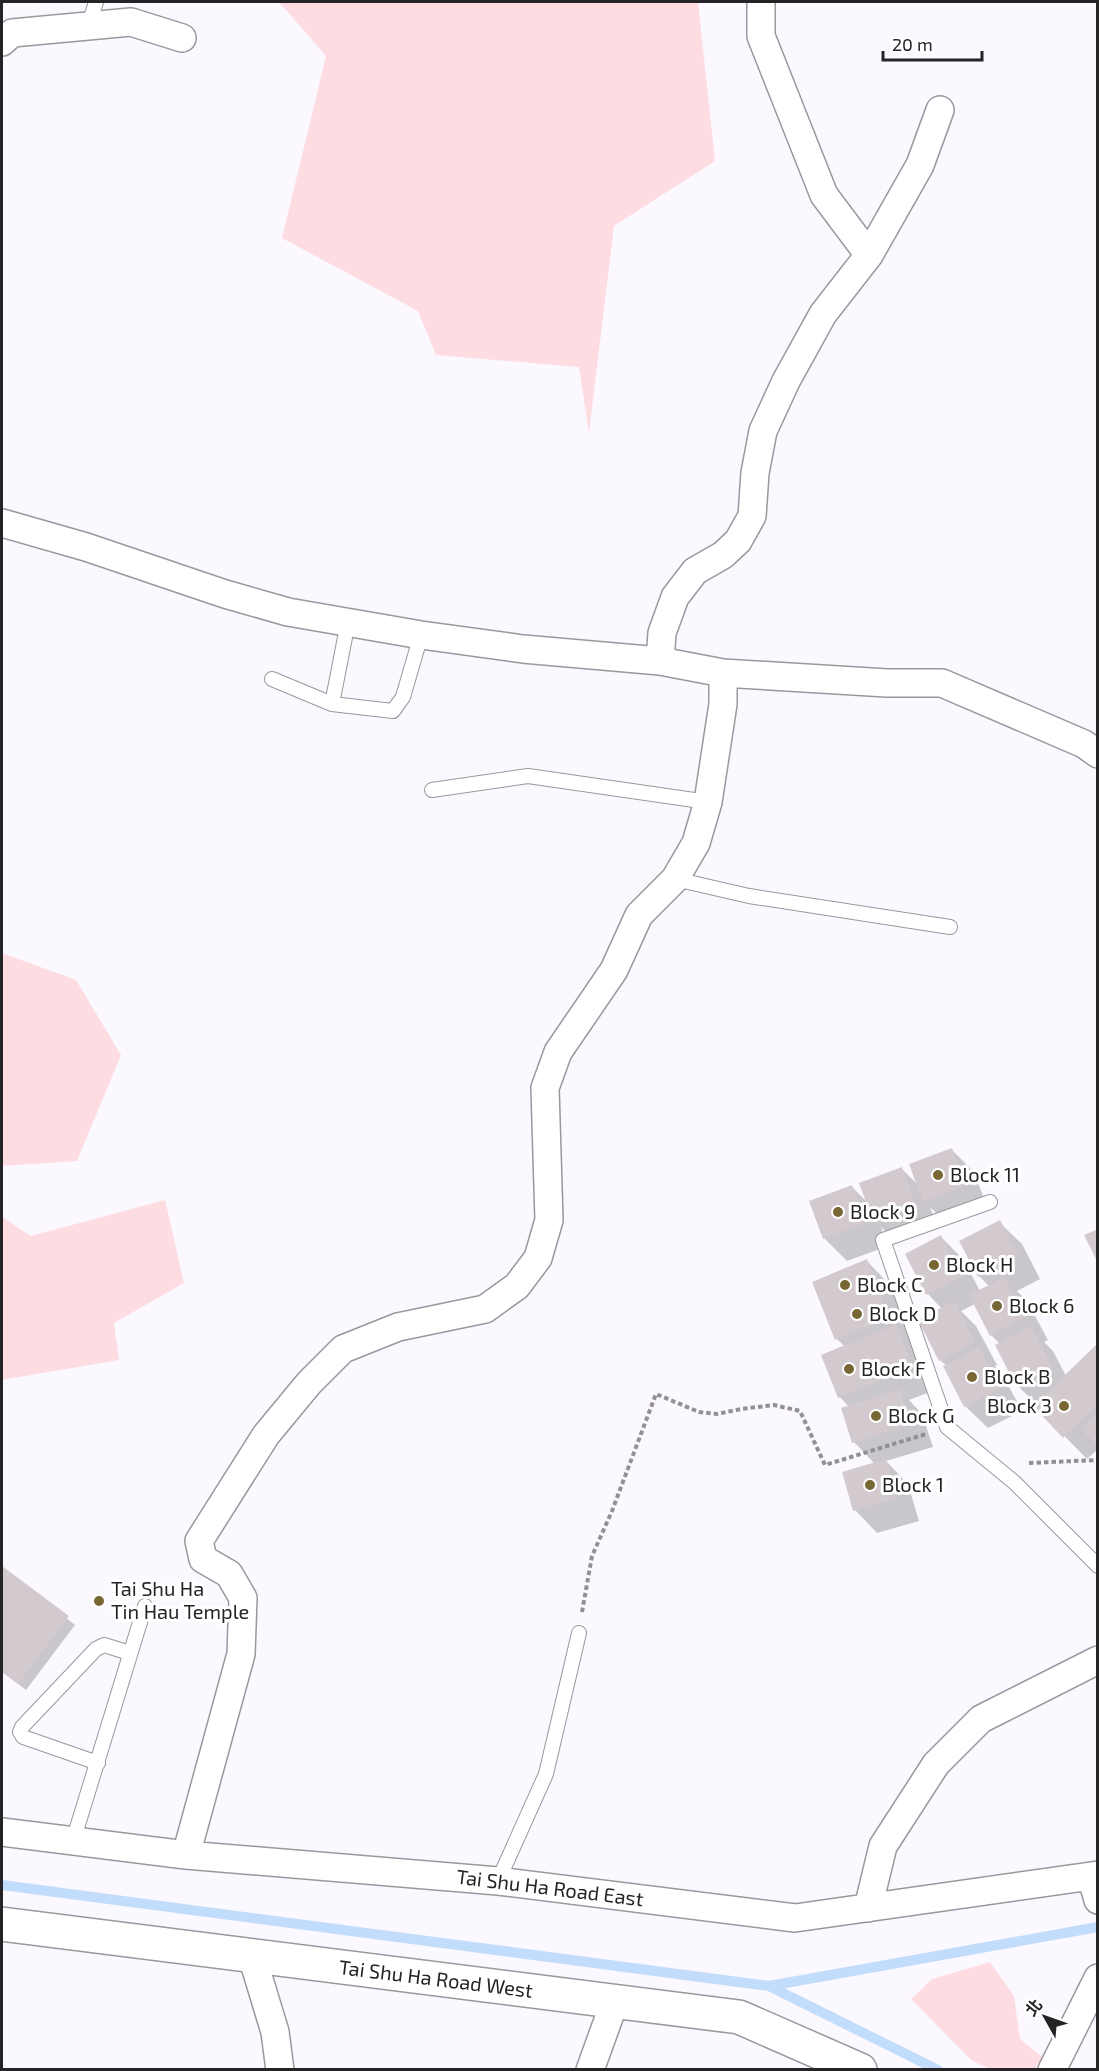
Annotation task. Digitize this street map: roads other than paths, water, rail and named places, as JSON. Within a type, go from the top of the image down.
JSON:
[{"type":"street","points":[[761,2],[761,36],[824,195],[869,255]]},
{"type":"street","points":[[2,42],[12,33],[92,14],[131,22],[182,38]]},
{"type":"street","points":[[660,661],[662,633],[675,597],[695,571],[723,555],[738,541],[752,516],[755,473],[763,431],[786,381],[823,314],[869,255],[920,165],[940,110]]},
{"type":"street","points":[[2,523],[86,547],[225,594],[288,612],[421,635],[523,649],[660,661],[723,673],[887,683],[942,683],[1036,722],[1084,744],[1098,754]]},
{"type":"street","points":[[186,1855],[241,1654],[243,1598],[229,1574],[203,1559],[199,1541],[266,1435],[309,1383],[343,1349],[398,1327],[485,1309],[517,1286],[538,1258],[549,1220],[545,1088],[558,1052],[614,970],[639,915],[675,879],[696,843],[708,802],[723,704],[723,673]]},
{"type":"street","points":[[868,1908],[883,1846],[936,1764],[981,1719],[1098,1660]]},
{"type":"street","name":"Tai Shu Ha Road East","points":[[2,1832],[186,1855],[498,1881],[795,1918],[868,1908],[1095,1885]]},
{"type":"street","name":"Tai Shu Ha Road West","points":[[2,1924],[739,2017],[860,2070]]},
{"type":"street","points":[[252,1956],[275,2032],[280,2070]]},
{"type":"street","points":[[1054,2069],[1098,1978]]},
{"type":"street","points":[[591,2070],[615,2001]]},
{"type":"lane","points":[[332,704],[348,622]]},
{"type":"lane","points":[[272,679],[332,704],[393,711],[403,697],[421,635]]},
{"type":"lane","points":[[432,789],[528,776],[708,802]]},
{"type":"lane","points":[[675,879],[749,896],[950,927]]},
{"type":"lane","points":[[990,1202],[883,1240],[947,1427],[1014,1482],[1098,1566]]},
{"type":"lane","points":[[73,1841],[145,1606]]},
{"type":"lane","points":[[498,1881],[546,1774],[579,1633]]},
{"type":"lane","points":[[98,1763],[23,1737],[20,1732],[22,1727],[96,1649],[104,1645],[130,1653]]},
{"type":"waterway","points":[[2,1885],[769,1986],[938,2070]]},
{"type":"waterway","points":[[769,1986],[1098,1927]]},
{"type":"place","name":"Block 11","points":[[938,1175]]},
{"type":"place","name":"Block 9","points":[[838,1212]]},
{"type":"place","name":"Block H","points":[[934,1265]]},
{"type":"place","name":"Block C","points":[[845,1285]]},
{"type":"place","name":"Block 6","points":[[997,1306]]},
{"type":"place","name":"Block D","points":[[857,1314]]},
{"type":"place","name":"Block F","points":[[849,1369]]},
{"type":"place","name":"Block B","points":[[972,1377]]},
{"type":"place","name":"Block 3","points":[[1064,1406]]},
{"type":"place","name":"Block G","points":[[876,1416]]},
{"type":"place","name":"Block 1","points":[[870,1485]]},
{"type":"place","name":"Tai Shu Ha Tin Hau Temple","points":[[99,1601]]}]
